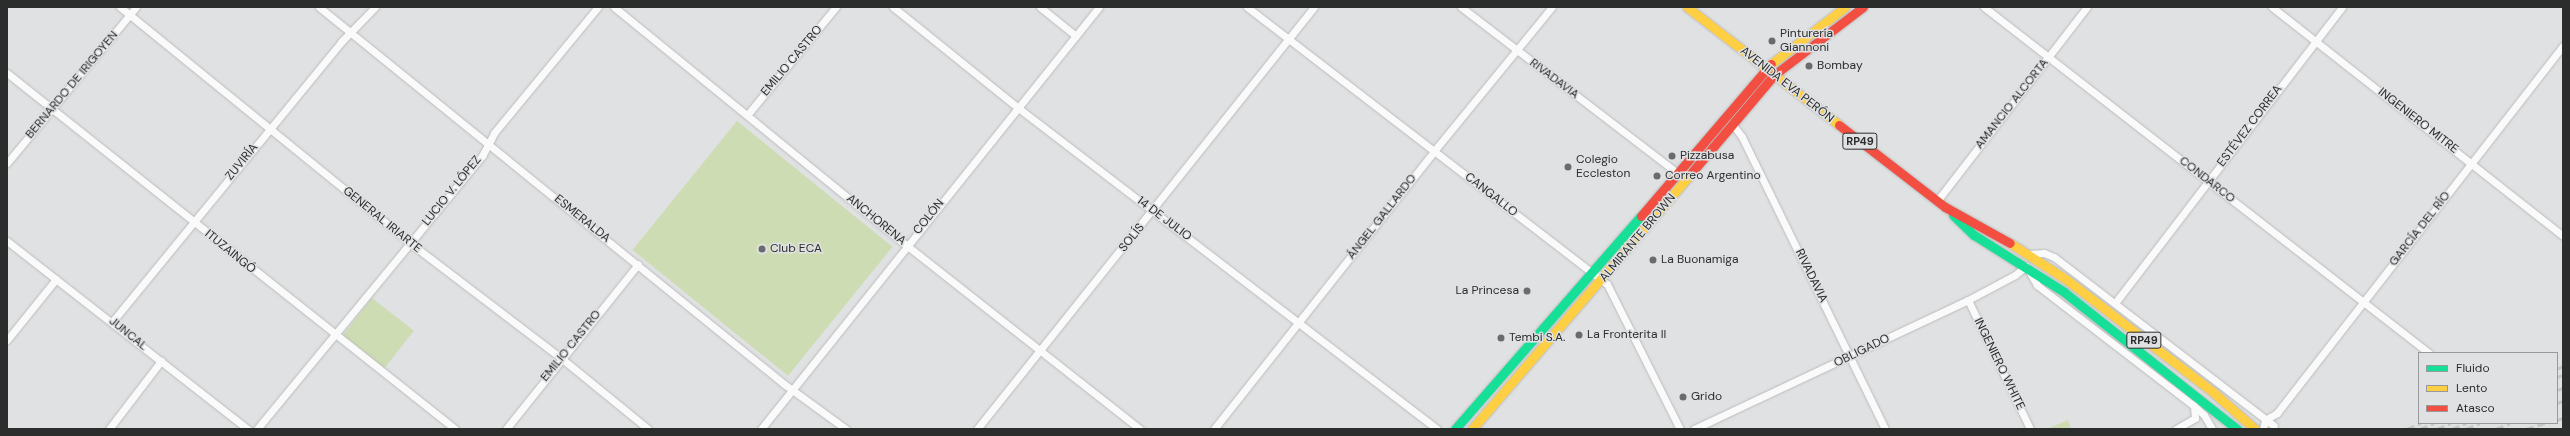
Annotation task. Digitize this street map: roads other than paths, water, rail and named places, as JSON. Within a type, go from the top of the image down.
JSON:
[{"type":"main road","name":"AVENIDA EVA PERÓN","points":[[1687,7],[1945,207]]},
{"type":"main road","name":"ALMIRANTE BROWN","points":[[1455,429],[1592,274],[1677,172],[1766,69],[1845,7]]},
{"type":"main road","name":"ALMIRANTE BROWN","points":[[1472,429],[1602,280],[1774,75],[1864,7]]},
{"type":"main road","name":"RP49","points":[[1945,207],[2031,254],[2208,389],[2261,426]]},
{"type":"main road","name":"RP49","points":[[1945,207],[1974,235],[2026,266],[2064,292],[2237,429]]},
{"type":"street","name":"GENERAL IRIARTE","points":[[120,7],[410,243],[561,358],[648,429]]},
{"type":"street","name":"BERNARDO DE IRIGOYEN","points":[[7,163],[136,7]]},
{"type":"street","name":"ESMERALDA","points":[[319,7],[792,389],[846,429]]},
{"type":"street","name":"ZUVIRÍA","points":[[112,322],[192,222],[341,42],[375,7]]},
{"type":"street","name":"LUCIO V. LÓPEZ","points":[[257,429],[482,156],[494,133],[598,7]]},
{"type":"street","name":"ANCHORENA","points":[[614,7],[748,114],[906,245],[1041,349],[1140,429]]},
{"type":"street","name":"EMILIO CASTRO","points":[[748,114],[836,7]]},
{"type":"street","name":"14 DE JULIO","points":[[894,7],[1017,107],[1300,322],[1437,429]]},
{"type":"street","points":[[1040,7],[1076,36]]},
{"type":"street","name":"COLÓN","points":[[761,429],[906,245],[1100,7]]},
{"type":"street","name":"CANGALLO","points":[[1247,7],[1592,274],[1602,280],[1612,292],[1680,429]]},
{"type":"street","name":"SOLÍS","points":[[977,429],[1153,211],[1288,38],[1314,7]]},
{"type":"street","name":"RIVADAVIA","points":[[1461,7],[1686,180]]},
{"type":"street","name":"ÁNGEL GALLARDO","points":[[1214,429],[1434,152],[1552,7]]},
{"type":"street","name":"CONDARCO","points":[[1984,7],[2047,58],[2209,181],[2428,352]]},
{"type":"street","name":"AMANCIO ALCORTA","points":[[1937,201],[2087,7]]},
{"type":"street","name":"INGENIERO MITRE","points":[[2272,7],[2563,236]]},
{"type":"street","name":"ESTÉVEZ CORREA","points":[[2115,303],[2342,7]]},
{"type":"street","name":"GARCÍA DEL RÍO","points":[[2261,426],[2277,413],[2563,46]]},
{"type":"street","name":"ITUZAINGÓ","points":[[7,73],[334,336],[455,429]]},
{"type":"street","name":"RIVADAVIA","points":[[1733,125],[1745,144],[1885,429]]},
{"type":"street","name":"JUNCAL","points":[[7,241],[248,429]]},
{"type":"street","points":[[2031,254],[2044,253],[2054,256],[2115,303],[2261,426],[2274,428]]},
{"type":"street","name":"EMILIO CASTRO","points":[[506,429],[561,358],[638,264]]},
{"type":"street","points":[[2026,266],[2037,285],[2193,405],[2208,420],[2212,429]]},
{"type":"street","name":"OBLIGADO","points":[[1694,429],[1850,357],[1968,300],[2015,275],[2026,266]]},
{"type":"street","points":[[7,340],[56,279]]},
{"type":"street","name":"INGENIERO WHITE","points":[[1968,300],[2030,429]]},
{"type":"street","points":[[109,429],[161,361]]},
{"type":"street","points":[[2176,429],[2195,418],[2193,405]]},
{"type":"street","name":"GARCÍA DEL RÍO","points":[[2274,428],[2277,413]]},
{"type":"railway","points":[[2558,368],[2563,366]]},
{"type":"railway","points":[[2558,377],[2563,375]]},
{"type":"railway","points":[[2558,390],[2563,388]]},
{"type":"railway","points":[[2558,403],[2563,401]]},
{"type":"railway","points":[[2558,420],[2563,418]]},
{"type":"railway","points":[[2407,429],[2419,424]]},
{"type":"railway","points":[[2420,429],[2432,424]]},
{"type":"railway","points":[[2437,429],[2449,424]]},
{"type":"railway","points":[[2452,429],[2464,424]]},
{"type":"railway","points":[[2466,429],[2478,424]]},
{"type":"railway","points":[[2496,429],[2508,424]]},
{"type":"railway","points":[[2526,429],[2543,424]]},
{"type":"place","name":"Pinturería Giannoni","points":[[1772,41]]},
{"type":"place","name":"Bombay","points":[[1809,66]]},
{"type":"place","name":"Pizzabusa","points":[[1672,156]]},
{"type":"place","name":"Colegio Eccleston","points":[[1568,167]]},
{"type":"place","name":"Correo Argentino","points":[[1657,176]]},
{"type":"place","name":"Club ECA","points":[[762,249]]},
{"type":"place","name":"La Buonamiga","points":[[1653,260]]},
{"type":"place","name":"La Princesa","points":[[1527,291]]},
{"type":"place","name":"La Fronterita II","points":[[1579,335]]},
{"type":"place","name":"Tembi S.A.","points":[[1501,338]]},
{"type":"place","name":"Grido","points":[[1683,397]]}]
